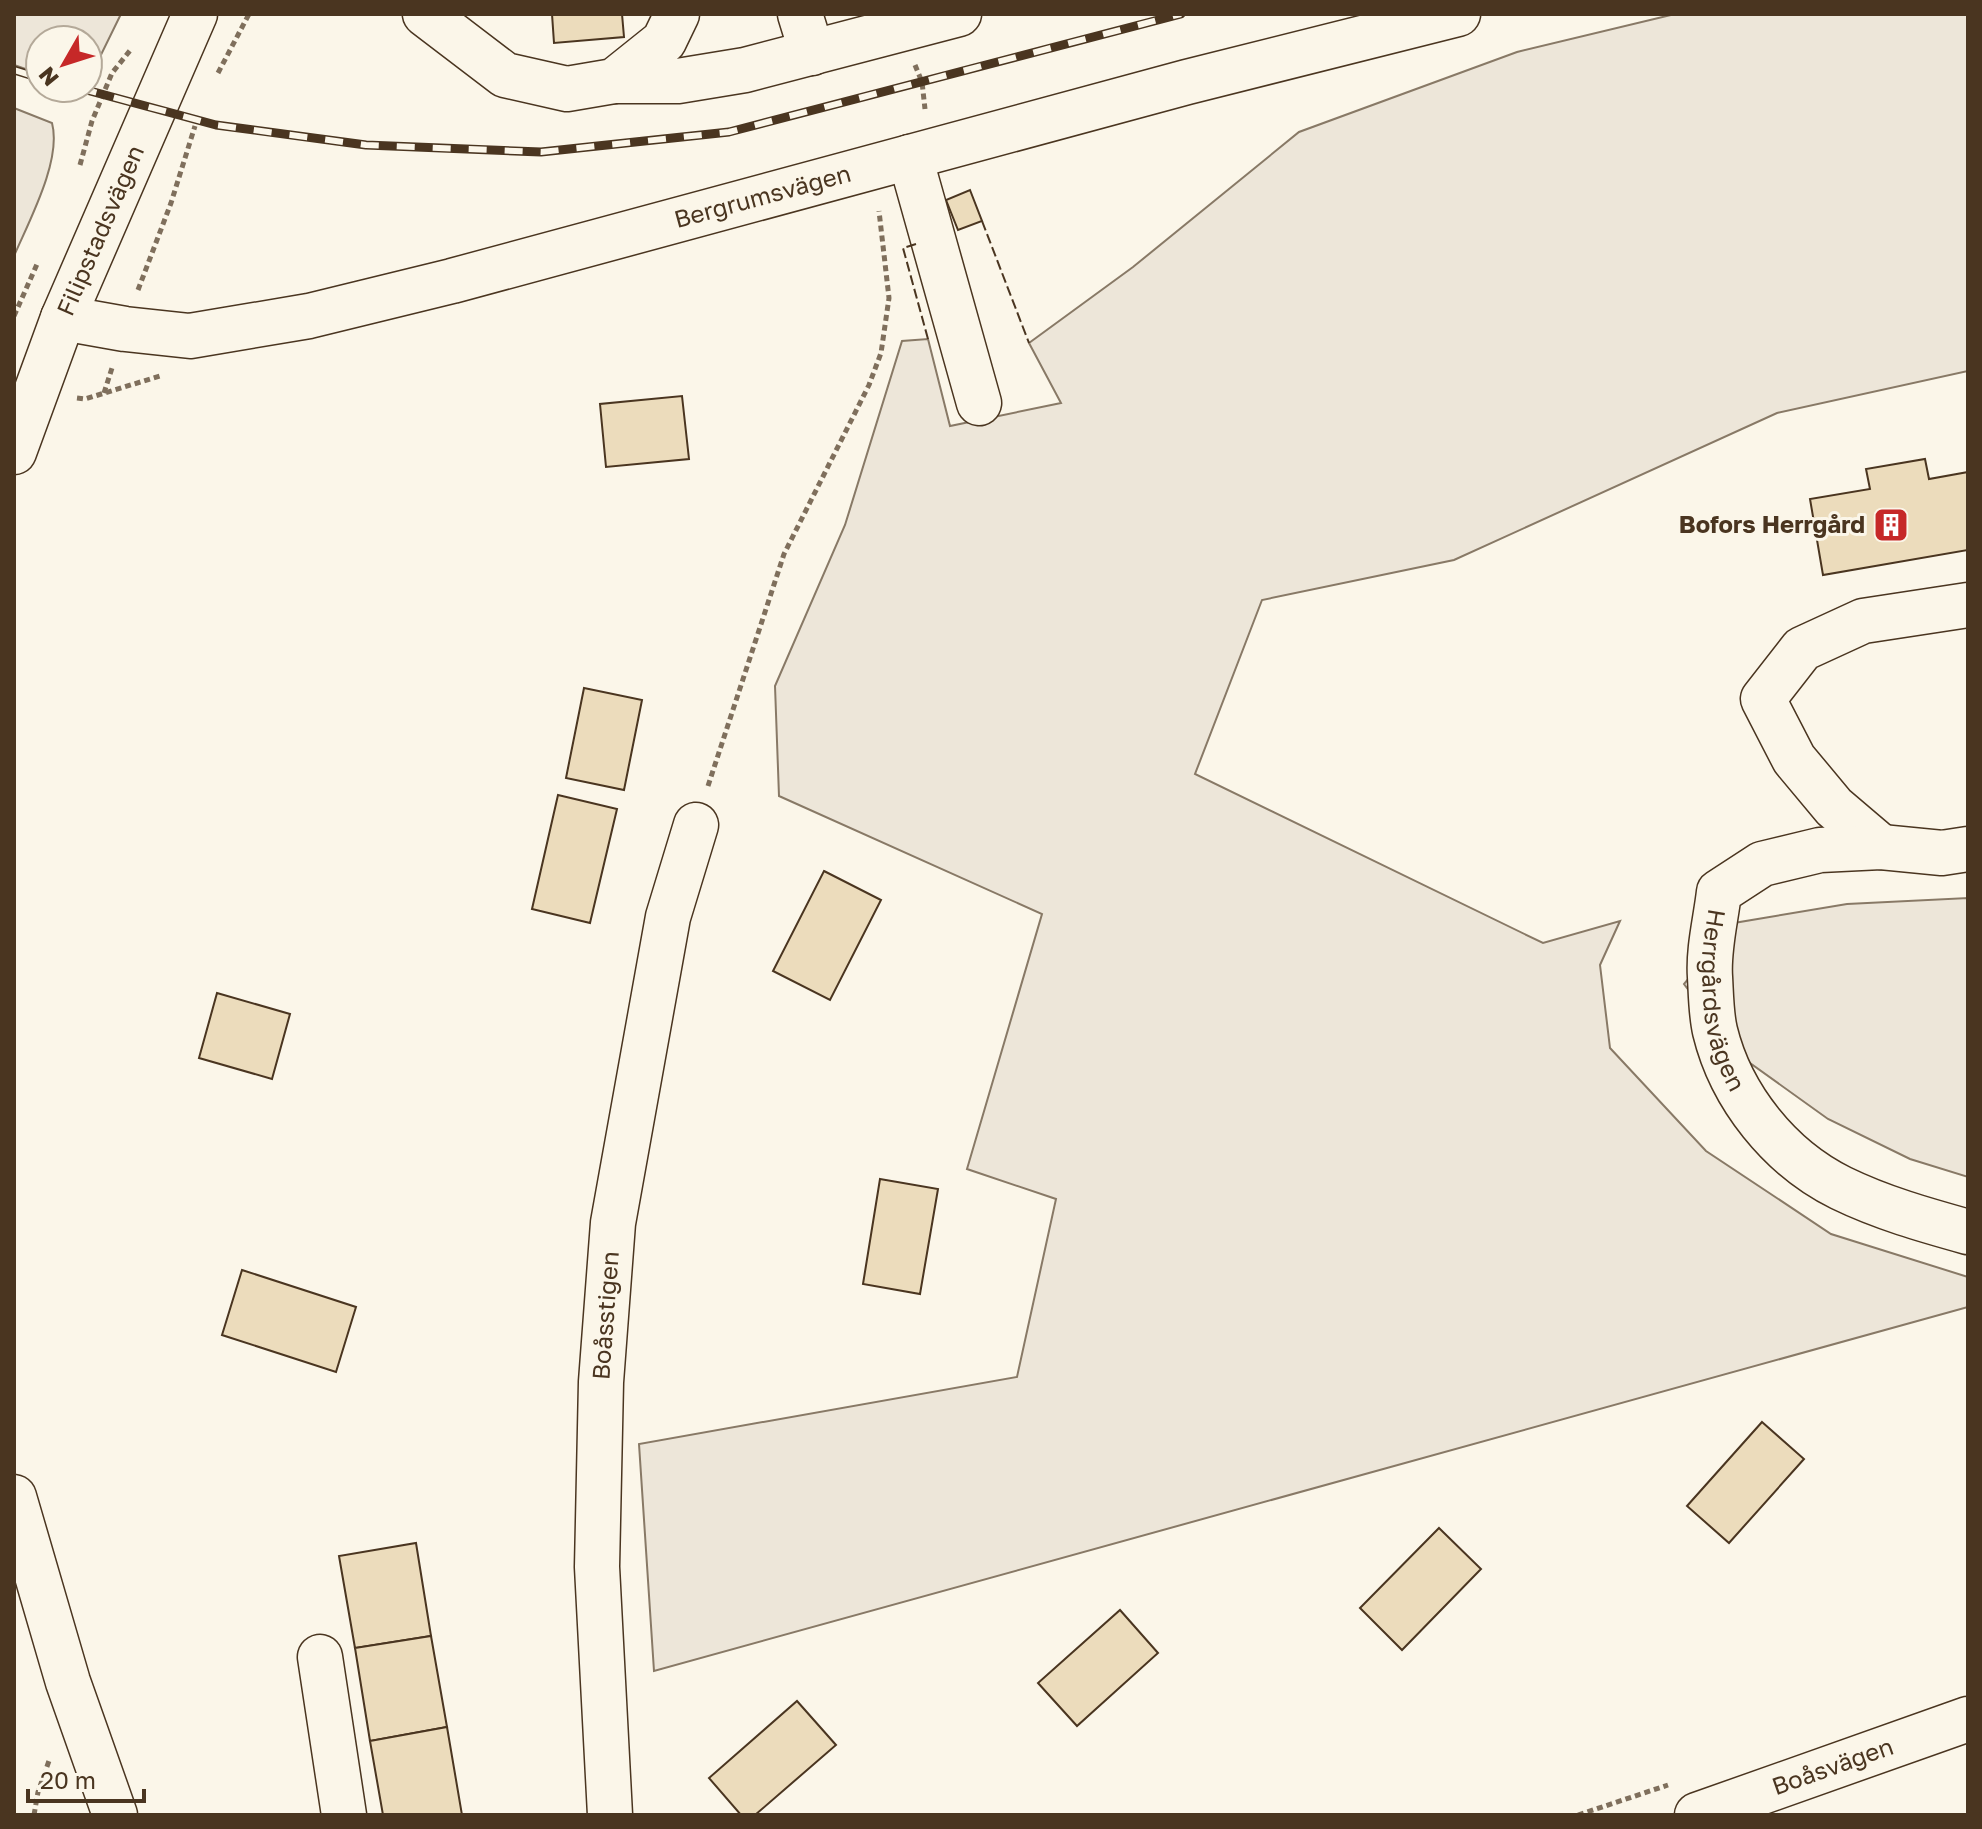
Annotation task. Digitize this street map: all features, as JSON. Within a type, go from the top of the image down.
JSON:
[{"type":"street","name":"Filipstadsvägen","points":[[14,452],[63,318],[195,14]]},
{"type":"street","points":[[425,14],[505,75],[567,89],[614,81],[678,81],[745,70],[806,34],[863,27],[909,29],[959,14]]},
{"type":"street","points":[[614,81],[664,41],[677,14]]},
{"type":"street","name":"Bergrumsvägen","points":[[63,318],[190,336],[309,316],[467,277],[1172,86],[1458,14]]},
{"type":"street","points":[[892,162],[979,403]]},
{"type":"street","points":[[1881,847],[1834,807],[1794,759],[1763,699],[1802,649],[1863,621],[1968,605]]},
{"type":"street","name":"Boåsstigen","points":[[610,1815],[597,1567],[601,1382],[613,1223],[668,917],[696,825]]},
{"type":"street","name":"Herrgårdsvägen","points":[[1968,849],[1942,853],[1881,847],[1820,850],[1762,864],[1719,892],[1710,973],[1715,1030],[1732,1081],[1763,1126],[1800,1162],[1839,1187],[1892,1210],[1968,1232]]},
{"type":"street","points":[[14,1497],[68,1682],[115,1815]]},
{"type":"street","points":[[320,1657],[344,1815]]},
{"type":"street","name":"Boåsvägen","points":[[1697,1815],[1968,1719]]},
{"type":"path","points":[[216,78],[249,14]]},
{"type":"path","points":[[696,825],[784,554],[869,385],[881,353],[889,298],[892,162],[926,107],[922,82],[913,59],[909,29]]},
{"type":"path","points":[[77,174],[92,121],[112,73],[135,42]]},
{"type":"path","points":[[103,394],[198,118]]},
{"type":"path","points":[[14,316],[41,255]]},
{"type":"path","points":[[34,1815],[38,1792],[52,1753]]},
{"type":"shaded area","points":[[14,14],[121,14],[104,49],[104,24],[24,24],[24,68],[14,65]]},
{"type":"shaded area","points":[[1675,14],[1968,14],[1968,371],[1777,413],[1454,560],[1262,600],[1195,774],[1543,943],[1620,921],[1600,965],[1610,1048],[1706,1151],[1831,1234],[1968,1277],[1968,1307],[654,1671],[639,1444],[1017,1377],[1056,1199],[967,1169],[1042,914],[779,796],[775,686],[845,525],[902,341],[928,339],[950,426],[1061,403],[1029,343],[1133,267],[1299,132],[1517,52]]},
{"type":"shaded area","points":[[14,108],[52,123],[54,138],[42,190],[14,256]]},
{"type":"shaded area","points":[[1968,898],[1968,1177],[1910,1159],[1828,1119],[1736,1053],[1684,984],[1734,923],[1847,904]]},
{"type":"building","points":[[552,14],[622,14],[624,37],[554,43]]},
{"type":"building","points":[[970,190],[982,221],[958,230],[946,200]]},
{"type":"building","points":[[682,396],[689,459],[606,467],[600,404]]},
{"type":"building","name":"Bofors Herrgård","points":[[1925,459],[1929,479],[1968,472],[1968,550],[1823,575],[1810,499],[1870,489],[1866,469]]},
{"type":"building","points":[[584,688],[642,700],[624,790],[566,778]]},
{"type":"building","points":[[558,795],[617,809],[590,923],[532,909]]},
{"type":"building","points":[[824,871],[881,900],[830,1000],[773,971]]},
{"type":"building","points":[[217,993],[290,1014],[272,1079],[199,1058]]},
{"type":"building","points":[[880,1179],[938,1189],[920,1294],[863,1284]]},
{"type":"building","points":[[242,1270],[356,1307],[336,1372],[222,1335]]},
{"type":"building","points":[[1762,1422],[1804,1459],[1729,1543],[1687,1506]]},
{"type":"building","points":[[1439,1528],[1481,1569],[1402,1650],[1360,1608]]},
{"type":"building","points":[[416,1543],[431,1636],[355,1648],[339,1556]]},
{"type":"building","points":[[1120,1610],[1158,1653],[1077,1726],[1038,1683]]},
{"type":"building","points":[[431,1636],[447,1727],[370,1741],[355,1648]]},
{"type":"building","points":[[797,1701],[836,1745],[755,1815],[741,1815],[709,1778]]},
{"type":"building","points":[[447,1727],[462,1815],[383,1815],[370,1741]]},
{"type":"railway","points":[[104,95],[216,125],[366,145],[541,152],[729,132],[1181,14]]},
{"type":"railway","points":[[14,70],[24,73]]},
{"type":"fence","points":[[982,221],[1029,343]]},
{"type":"fence","points":[[916,244],[903,248],[928,339]]},
{"type":"place","name":"Bofors Herrgård","points":[[1891,525]]}]
